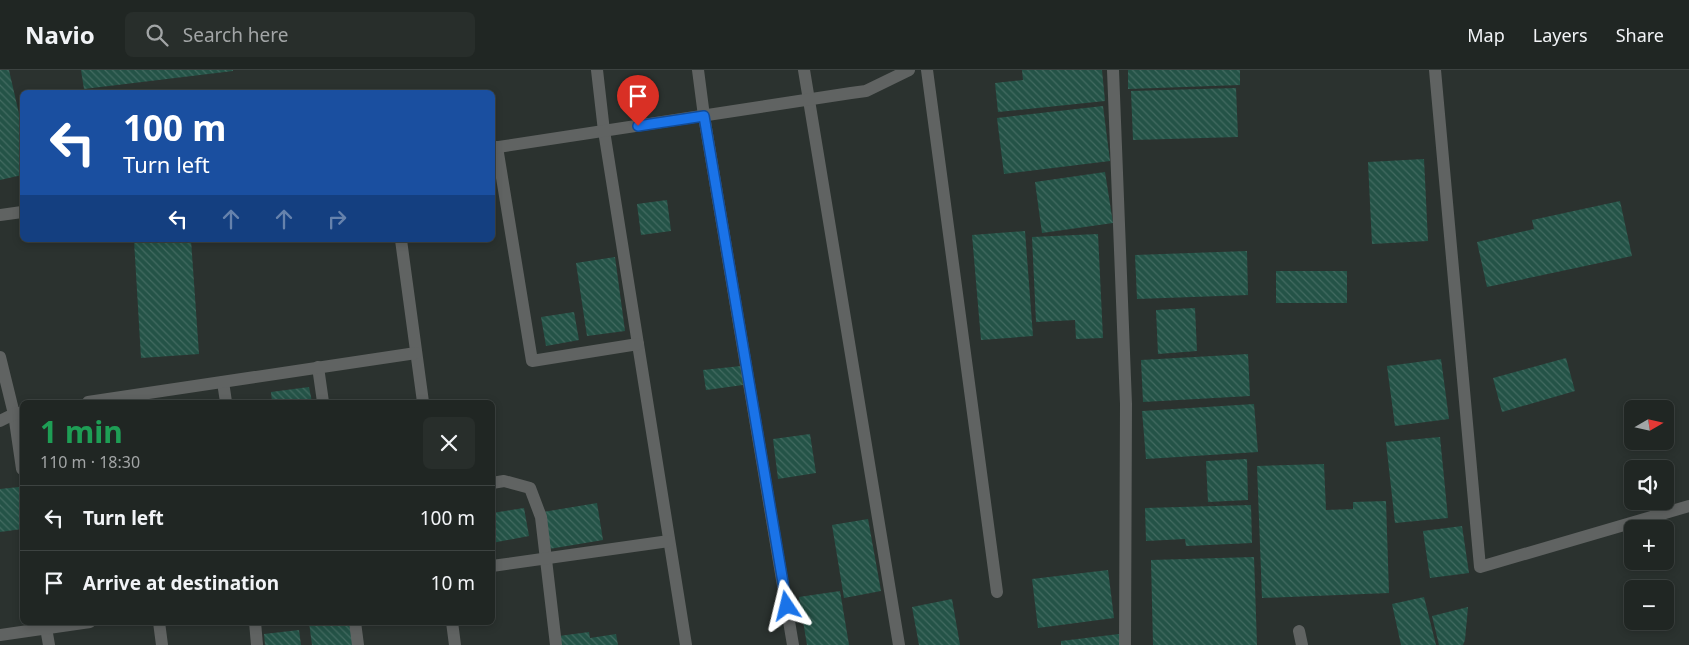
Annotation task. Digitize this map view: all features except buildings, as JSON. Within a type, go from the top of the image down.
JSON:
[{"type":"street","points":[[597,70],[604,131],[686,645]]},
{"type":"street","points":[[698,70],[704,116],[794,645]]},
{"type":"street","points":[[804,70],[899,645]]},
{"type":"street","points":[[638,344],[532,361],[495,148],[866,91],[909,70]]},
{"type":"street","points":[[927,70],[998,592]]},
{"type":"street","points":[[1113,70],[1126,404],[1125,645]]},
{"type":"street","points":[[1435,70],[1480,567],[1689,506]]},
{"type":"street","points":[[0,215],[20,212]]},
{"type":"street","points":[[401,242],[423,400]]},
{"type":"street","points":[[119,400],[223,382],[416,353]]},
{"type":"street","points":[[0,356],[18,413],[20,441]]},
{"type":"street","points":[[318,367],[323,400]]},
{"type":"street","points":[[223,382],[226,400]]},
{"type":"street","points":[[0,421],[18,413]]},
{"type":"street","points":[[495,482],[504,481],[530,488],[541,517],[556,645]]},
{"type":"street","points":[[495,566],[669,540]]},
{"type":"street","points":[[159,625],[162,645]]},
{"type":"street","points":[[255,625],[257,645]]},
{"type":"street","points":[[355,625],[358,645]]},
{"type":"street","points":[[452,625],[455,645]]},
{"type":"street","points":[[0,635],[46,626],[49,645]]},
{"type":"street","points":[[1299,631],[1302,645]]},
{"type":"route","points":[[638,126],[704,116],[787,606]]}]
